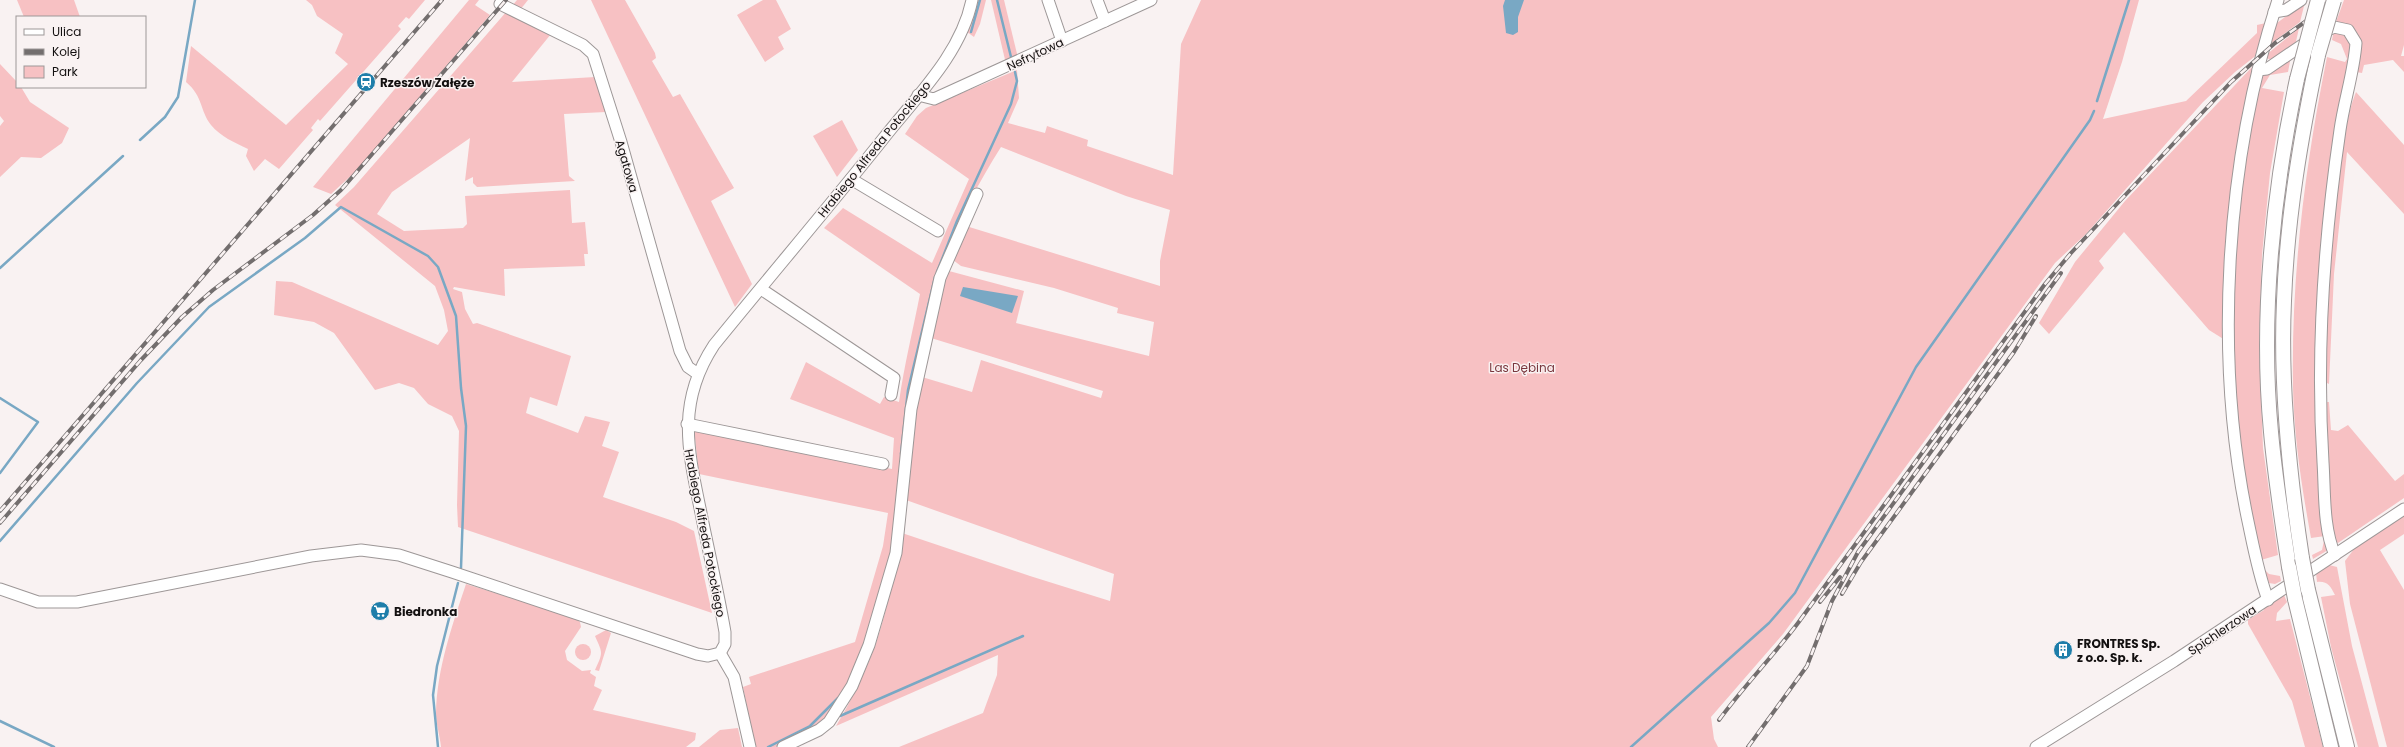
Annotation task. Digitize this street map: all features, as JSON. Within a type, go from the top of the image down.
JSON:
[{"type":"main road","points":[[2318,0],[2297,79],[2288,123],[2277,198],[2269,289],[2271,430],[2289,567],[2295,599],[2331,747]]},
{"type":"main road","points":[[2334,0],[2318,55],[2302,129],[2293,190],[2284,301],[2287,448],[2302,558],[2308,590],[2347,747]]},
{"type":"street","name":"Hrabiego Alfreda Potockiego","points":[[720,653],[725,644],[726,632],[691,465],[687,424],[692,394],[698,374],[714,345],[851,179],[918,95],[956,44],[964,27],[972,0]]},
{"type":"street","points":[[1048,0],[1062,42]]},
{"type":"street","points":[[1097,0],[1105,22]]},
{"type":"street","name":"Nefrytowa","points":[[918,95],[934,99],[1062,42],[1151,0]]},
{"type":"street","points":[[2268,600],[2261,582],[2242,493],[2229,380],[2232,250],[2239,175],[2258,70],[2278,0]]},
{"type":"street","points":[[2274,12],[2286,10],[2301,0]]},
{"type":"street","name":"Agatowa","points":[[500,4],[582,45],[593,54],[623,150],[680,351],[688,367],[698,374]]},
{"type":"street","points":[[2258,70],[2267,69],[2314,37],[2334,27],[2348,30],[2356,43],[2340,128],[2330,207],[2323,311],[2320,385],[2322,451],[2328,526],[2331,546],[2335,555]]},
{"type":"street","points":[[851,179],[938,230]]},
{"type":"street","points":[[783,747],[819,730],[829,722],[852,686],[869,645],[896,553],[911,409],[940,278],[977,194]]},
{"type":"street","points":[[761,289],[894,378],[891,395]]},
{"type":"street","points":[[687,424],[883,464]]},
{"type":"street","name":"Spichlerzowa","points":[[2036,747],[2110,703],[2404,509]]},
{"type":"street","points":[[0,589],[38,602],[77,602],[311,556],[361,550],[399,555],[697,654],[708,656],[720,653],[734,677],[750,747]]},
{"type":"green space","points":[[17,0],[74,0],[80,16],[24,16]]},
{"type":"green space","points":[[306,0],[425,0],[409,19],[406,17],[398,26],[401,29],[320,121],[318,119],[311,128],[313,130],[279,169],[265,159],[254,171],[246,156],[248,149],[223,136],[211,125],[207,120],[196,93],[186,82],[191,46],[286,125],[348,64],[335,53],[343,34],[317,16],[312,5]]},
{"type":"green space","points":[[469,0],[479,0],[475,5],[490,15],[355,172],[331,194],[313,187]]},
{"type":"green space","points":[[517,0],[528,0],[520,10],[512,6]]},
{"type":"green space","points":[[591,0],[625,0],[655,53],[656,58],[652,61],[673,97],[680,94],[734,188],[711,201],[752,284],[735,307]]},
{"type":"green space","points":[[763,0],[776,0],[791,29],[778,37],[784,49],[765,62],[737,15]]},
{"type":"green space","points":[[977,0],[986,0],[980,24],[974,37],[967,32]]},
{"type":"green space","points":[[991,0],[1004,0],[1018,58],[1006,64]]},
{"type":"green space","name":"Las Dębina","points":[[1201,0],[2139,0],[2122,62],[2103,119],[2186,101],[2257,33],[2257,25],[2266,23],[2258,54],[2235,72],[2203,102],[2086,234],[2055,263],[1783,634],[1711,717],[1714,739],[1718,747],[899,747],[983,713],[997,675],[998,655],[836,726],[860,682],[872,654],[890,594],[902,533],[1110,601],[1114,574],[906,500],[914,415],[922,377],[972,392],[981,360],[1101,398],[1103,391],[931,338],[943,280],[949,271],[1024,291],[1016,323],[1149,356],[1154,322],[1117,313],[1118,308],[1054,288],[961,266],[953,260],[966,226],[1160,286],[1160,261],[1170,210],[1126,196],[1001,147],[972,197],[947,250],[932,298],[923,333],[906,416],[897,527],[881,598],[864,652],[843,698],[827,718],[805,734],[789,742],[775,747],[755,747],[743,687],[751,684],[749,677],[855,642],[883,546],[888,513],[699,474],[694,429],[892,469],[894,438],[790,399],[806,362],[880,404],[884,397],[899,402],[920,294],[824,228],[843,208],[932,263],[969,179],[905,134],[917,116],[926,108],[1017,70],[1019,98],[1008,123],[1045,133],[1047,126],[1088,140],[1087,146],[1173,175],[1181,44]]},
{"type":"green space","points":[[2344,0],[2404,0],[2404,45],[2401,56],[2404,56],[2404,72],[2393,60],[2364,65],[2362,73],[2356,72],[2358,56],[2336,22]]},
{"type":"green space","points":[[2305,2],[2300,22],[2269,45],[2277,23]]},
{"type":"green space","points":[[507,11],[551,34],[512,82],[595,77],[606,112],[564,114],[569,176],[575,181],[477,187],[473,183],[473,177],[465,181],[470,138],[392,192],[377,214],[404,231],[463,228],[467,224],[465,196],[570,190],[572,223],[585,222],[588,254],[584,254],[585,266],[504,269],[505,296],[454,287],[453,289],[462,292],[465,309],[473,324],[477,323],[571,356],[557,406],[530,397],[526,413],[578,433],[585,416],[610,422],[602,446],[619,452],[603,497],[676,522],[694,531],[712,613],[458,527],[457,505],[459,431],[452,416],[428,404],[414,388],[399,383],[375,390],[334,333],[314,322],[274,315],[276,281],[292,282],[438,345],[448,331],[444,310],[435,286],[335,205],[354,187]]},
{"type":"green space","points":[[2299,28],[2295,46],[2275,61],[2266,58],[2266,55]]},
{"type":"green space","points":[[2334,30],[2342,31],[2353,40],[2321,295],[2328,550],[2313,559],[2312,555],[2322,550],[2325,536],[2311,538],[2299,463],[2293,387],[2294,304],[2306,180],[2327,57],[2345,62],[2347,59],[2341,44],[2332,40]]},
{"type":"green space","points":[[2291,56],[2288,72],[2270,75],[2262,88],[2284,92],[2270,173],[2262,255],[2259,345],[2263,448],[2278,555],[2261,560],[2244,472],[2237,413],[2234,365],[2235,267],[2238,218],[2244,170],[2251,122],[2261,77]]},
{"type":"green space","points":[[0,64],[16,81],[16,88],[22,88],[30,102],[69,128],[62,143],[41,158],[21,157],[0,177],[0,126],[4,121],[0,116]]},
{"type":"green space","points":[[2253,66],[2235,163],[2224,288],[2225,340],[2209,330],[2124,232],[2099,261],[2104,268],[2049,334],[2039,323],[2075,262],[2125,201]]},
{"type":"green space","points":[[2356,92],[2404,145],[2404,214],[2347,152],[2334,274],[2329,384],[2325,382],[2325,357],[2330,255],[2345,135],[2349,113]]},
{"type":"green space","points":[[842,120],[858,150],[837,177],[813,136]]},
{"type":"green space","points":[[2324,402],[2329,402],[2331,430],[2338,431],[2348,425],[2395,481],[2404,474],[2404,498],[2338,543],[2334,540],[2326,462]]},
{"type":"green space","points":[[2404,514],[2404,534],[2380,550],[2404,590],[2404,747],[2387,747],[2350,604],[2345,561],[2354,549]]},
{"type":"green space","points":[[2329,565],[2337,567],[2352,646],[2379,747],[2358,747],[2331,647],[2321,597],[2335,595],[2326,583],[2317,582],[2316,573]]},
{"type":"green space","points":[[2264,569],[2269,574],[2280,576],[2281,581],[2275,584],[2269,583]]},
{"type":"green space","points":[[466,584],[573,617],[580,622],[581,627],[565,651],[567,660],[582,671],[591,670],[590,673],[596,677],[594,686],[602,690],[593,710],[696,733],[695,740],[686,747],[441,747],[436,713],[439,680],[446,647]]},
{"type":"green space","points":[[2284,595],[2287,602],[2277,613],[2276,621],[2290,619],[2323,747],[2305,747],[2292,701],[2248,624],[2248,620]]},
{"type":"green space","points":[[606,630],[611,633],[599,671],[595,670],[600,660],[601,650],[595,636]]},
{"type":"green space","points":[[583,644],[590,649],[591,652],[586,659],[583,660],[576,655],[575,652],[580,645]]},
{"type":"green space","points":[[738,728],[742,747],[699,747],[720,730]]},
{"type":"water","points":[[1505,0],[1524,0],[1518,17],[1518,32],[1513,35],[1506,33],[1503,6]]},
{"type":"water","points":[[963,287],[1018,296],[1012,313],[960,296]]},
{"type":"waterway","points":[[140,140],[165,117],[178,97],[195,0]]},
{"type":"waterway","points":[[971,32],[980,0]]},
{"type":"waterway","points":[[997,0],[1011,57]]},
{"type":"waterway","points":[[2097,101],[2129,0]]},
{"type":"waterway","points":[[937,272],[957,221],[1011,104],[1017,81],[1015,72]]},
{"type":"waterway","points":[[1631,747],[1769,623],[1795,593],[1916,367],[2090,120],[2094,111]]},
{"type":"waterway","points":[[0,268],[123,156]]},
{"type":"waterway","points":[[0,541],[137,383],[209,307],[305,238],[341,207],[428,256],[438,267],[456,316],[461,388],[466,426],[461,568]]},
{"type":"waterway","points":[[901,454],[908,390],[935,277]]},
{"type":"waterway","points":[[0,398],[38,422],[0,473]]},
{"type":"waterway","points":[[438,747],[433,695],[437,666],[458,583]]},
{"type":"waterway","points":[[840,716],[1023,636]]},
{"type":"waterway","points":[[768,747],[810,726],[838,698]]},
{"type":"waterway","points":[[0,721],[54,747]]},
{"type":"railway","points":[[0,511],[442,0]]},
{"type":"railway","points":[[0,523],[141,360],[182,317],[213,290],[313,215],[341,190],[506,0]]},
{"type":"railway","points":[[1719,720],[1798,623],[2045,284],[2071,253],[2231,82],[2275,43],[2336,0]]},
{"type":"railway","points":[[1748,747],[1807,666],[1832,601],[1858,552],[2061,273]]},
{"type":"railway","points":[[1842,594],[1861,562],[2014,352],[2036,316]]},
{"type":"railway","points":[[1820,602],[1840,577]]},
{"type":"place","name":"Rzeszów Załęże","points":[[366,82]]},
{"type":"place","name":"Biedronka","points":[[380,611]]},
{"type":"place","name":"FRONTRES Sp. z o.o. Sp. k.","points":[[2063,650]]}]
